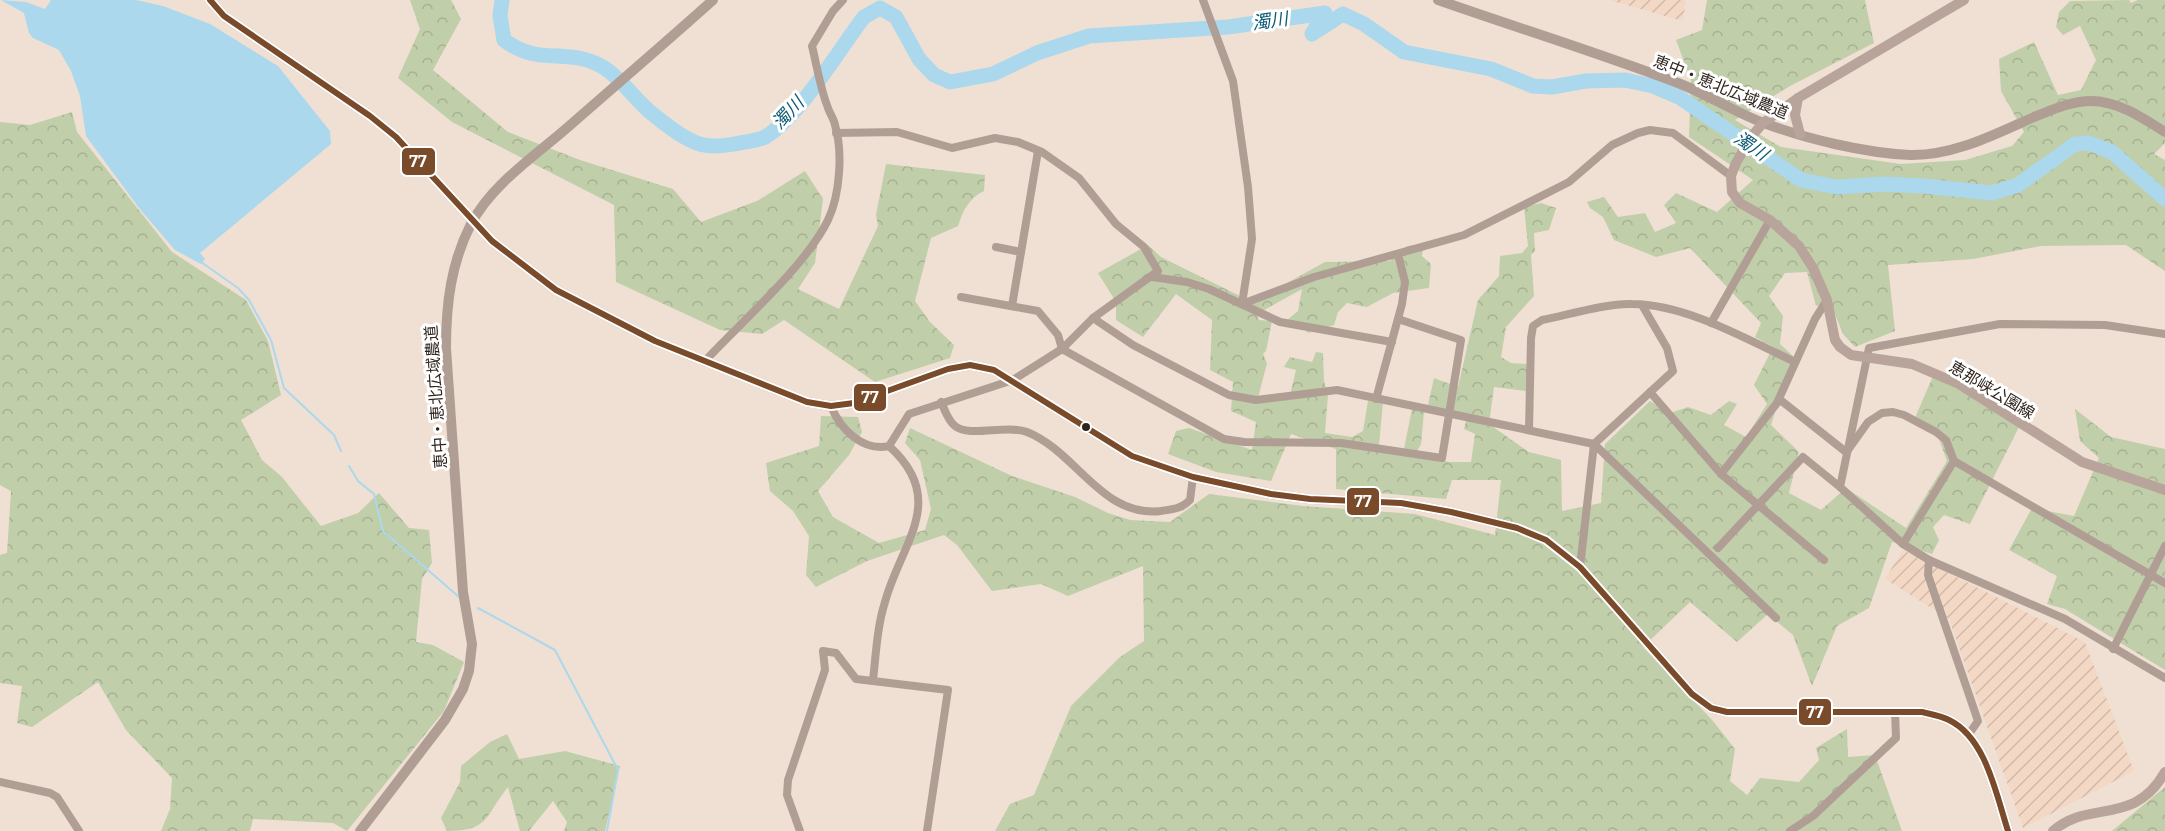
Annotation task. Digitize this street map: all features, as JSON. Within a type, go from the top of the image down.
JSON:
[{"type":"main road","points":[[1731,176],[1751,137],[1763,123],[1798,98],[1964,0]]},
{"type":"main road","points":[[1798,98],[1795,115],[1800,135]]},
{"type":"main road","name":"恵那峡公園線","points":[[1731,176],[1730,186],[1734,198],[1770,220],[1799,246],[1814,268],[1827,300],[1835,340],[1851,355],[1912,364],[1959,384],[2082,462],[2165,490]]},
{"type":"main road","points":[[2053,831],[2079,818],[2121,810],[2145,798],[2165,772]]},
{"type":"street","points":[[210,0],[224,16],[362,110],[396,137],[472,222],[492,241],[556,290],[614,322],[704,362],[807,402],[831,406],[854,403],[948,369],[970,365],[994,370],[1132,456],[1193,477],[1271,494],[1310,499],[1401,503],[1517,528],[1546,540],[1580,567],[1692,694],[1711,708],[1745,714],[1922,712],[1948,719],[1969,734],[1986,765],[2008,831]]},
{"type":"street","name":"恵中・恵北広域農道","points":[[360,831],[445,720],[459,697],[469,671],[472,644],[463,592],[446,317],[452,274],[472,222],[504,183],[713,0]]},
{"type":"street","points":[[704,362],[791,271],[819,236],[829,218],[836,196],[839,159],[836,133],[812,46],[833,10],[843,0]]},
{"type":"street","name":"恵中・恵北広域農道","points":[[1438,0],[1680,83],[1763,123],[1800,135],[1881,152],[1911,155],[1942,153],[1973,144],[2072,103],[2092,101],[2119,107],[2165,132]]},
{"type":"street","points":[[1203,1],[1233,81],[1251,213],[1252,239],[1242,304]]},
{"type":"street","points":[[1242,304],[1314,277],[1464,234],[1569,182],[1612,145],[1638,133],[1650,130],[1673,134],[1731,176]]},
{"type":"street","points":[[831,406],[837,420],[869,446],[877,448],[889,446],[909,414],[1013,380],[1062,350],[1093,318],[1152,278],[1158,271],[1144,247],[1116,224],[1079,178],[1038,151],[1018,142],[995,138],[952,148],[897,132],[836,133]]},
{"type":"street","points":[[1012,306],[1038,151]]},
{"type":"street","points":[[1711,323],[1770,220]]},
{"type":"street","points":[[996,247],[1021,252]]},
{"type":"street","points":[[1376,399],[1398,319],[1405,282],[1398,254]]},
{"type":"street","points":[[1152,278],[1187,282],[1280,322],[1392,342]]},
{"type":"street","points":[[961,297],[1038,311],[1058,335],[1062,350],[1224,439],[1244,442],[1341,443],[1442,459],[1461,340],[1398,319]]},
{"type":"street","points":[[1721,474],[1779,399],[1827,300]]},
{"type":"street","points":[[1529,430],[1533,326],[1542,320],[1631,303],[1663,308],[1711,323],[1795,362]]},
{"type":"street","points":[[1580,567],[1594,444],[1673,371],[1667,348],[1642,305]]},
{"type":"street","points":[[1093,318],[1133,345],[1235,397],[1256,400],[1337,390],[1450,416],[1594,444],[1776,618]]},
{"type":"street","points":[[1840,487],[1869,348],[2000,324],[2105,325],[2165,334]]},
{"type":"street","points":[[1650,392],[1721,474],[1824,560]]},
{"type":"street","points":[[1779,399],[1846,452]]},
{"type":"street","points":[[941,402],[952,424],[958,429],[981,431],[1010,429],[1026,432],[1045,442],[1062,452],[1101,491],[1127,508],[1155,512],[1182,508],[1190,500],[1193,477]]},
{"type":"street","points":[[1846,452],[1868,422],[1882,413],[1893,412],[1904,415],[1946,440],[1954,461],[2165,583]]},
{"type":"street","points":[[873,680],[877,638],[885,602],[900,561],[913,537],[920,506],[919,493],[910,470],[889,446]]},
{"type":"street","points":[[1718,548],[1803,457],[1903,544],[1929,560],[2065,619],[2165,678]]},
{"type":"street","points":[[1903,544],[1954,461]]},
{"type":"street","points":[[2113,649],[2165,546]]},
{"type":"street","points":[[1929,560],[1928,575],[1978,721],[1969,734]]},
{"type":"street","points":[[800,831],[790,804],[788,780],[825,670],[823,651],[836,652],[856,679],[948,690],[927,831]]},
{"type":"street","points":[[1790,831],[1813,816],[1896,738],[1895,712]]},
{"type":"street","points":[[0,782],[50,793],[57,797],[79,831]]},
{"type":"shaded area","points":[[1609,0],[1686,0],[1683,21]]},
{"type":"shaded area","points":[[1903,550],[2085,642],[2134,771],[2023,828],[1949,619],[1885,579]]},
{"type":"green space","points":[[410,0],[451,0],[461,19],[433,70],[508,132],[580,160],[673,189],[701,222],[757,201],[805,171],[823,199],[815,263],[798,289],[839,309],[878,226],[876,215],[886,164],[985,175],[984,191],[967,205],[958,226],[931,238],[915,301],[930,322],[954,345],[950,358],[875,382],[784,320],[762,334],[720,330],[616,282],[614,205],[452,122],[398,78],[420,29]]},
{"type":"green space","points":[[1707,0],[1865,0],[1874,43],[1790,86],[1735,120],[1781,147],[1901,164],[1965,160],[2012,146],[2024,132],[2001,91],[1999,59],[2034,42],[2058,95],[2081,90],[2096,60],[2080,26],[2063,35],[2056,27],[2059,12],[2070,1],[2129,0],[2131,3],[2138,0],[2165,0],[2165,143],[2154,154],[2165,160],[2165,271],[2126,245],[2041,246],[1973,259],[1888,265],[1895,331],[1855,347],[1843,334],[1830,302],[1816,306],[1807,272],[1785,273],[1769,296],[1783,316],[1780,344],[1793,356],[1771,425],[1799,452],[1789,493],[1821,510],[1846,488],[1906,528],[1947,461],[1939,439],[1915,418],[1936,369],[2019,427],[1970,524],[1944,515],[1933,527],[1939,540],[1932,554],[1892,542],[1869,608],[1837,626],[1812,686],[1793,635],[1768,614],[1737,642],[1690,602],[1643,647],[1713,721],[1735,749],[1730,781],[1747,795],[1760,778],[1799,782],[1819,760],[1816,748],[1847,729],[1848,757],[1875,755],[1902,831],[995,831],[1010,804],[1034,795],[1071,706],[1120,657],[1144,641],[1143,566],[1068,596],[1041,584],[992,591],[957,545],[944,535],[867,561],[816,587],[806,575],[809,536],[793,511],[770,491],[766,463],[819,446],[821,416],[858,417],[862,432],[849,455],[818,491],[833,517],[879,543],[925,530],[931,509],[920,460],[905,443],[910,428],[1012,476],[1075,497],[1108,513],[1130,520],[1170,522],[1209,494],[1303,506],[1415,514],[1495,535],[1501,480],[1452,480],[1446,499],[1336,489],[1336,449],[1291,434],[1271,481],[1216,472],[1168,454],[1176,431],[1189,428],[1252,450],[1256,422],[1231,411],[1233,382],[1210,370],[1212,320],[1176,294],[1143,337],[1116,320],[1116,302],[1098,273],[1148,245],[1161,257],[1252,302],[1325,262],[1390,261],[1407,246],[1423,244],[1422,256],[1431,264],[1429,288],[1393,293],[1367,307],[1347,303],[1338,312],[1334,325],[1308,333],[1297,321],[1286,321],[1298,311],[1302,289],[1257,314],[1259,320],[1272,321],[1266,351],[1263,354],[1267,363],[1257,402],[1289,399],[1296,370],[1284,367],[1290,357],[1312,362],[1316,352],[1323,353],[1324,381],[1328,395],[1325,433],[1352,437],[1363,431],[1368,401],[1383,403],[1379,445],[1404,449],[1412,409],[1424,412],[1421,444],[1415,455],[1450,462],[1471,462],[1475,434],[1464,429],[1466,421],[1456,414],[1428,405],[1434,378],[1458,387],[1478,300],[1499,276],[1500,256],[1522,253],[1528,246],[1524,207],[1541,203],[1556,208],[1549,230],[1534,233],[1535,251],[1531,255],[1534,296],[1506,327],[1501,357],[1511,363],[1528,364],[1527,391],[1494,387],[1489,424],[1529,452],[1561,460],[1562,511],[1601,503],[1605,444],[1650,401],[1670,413],[1688,407],[1711,415],[1729,401],[1737,404],[1724,425],[1746,437],[1767,404],[1754,385],[1773,347],[1755,337],[1761,323],[1690,248],[1656,257],[1614,240],[1603,217],[1590,208],[1587,202],[1604,197],[1618,217],[1645,213],[1655,232],[1676,223],[1664,205],[1676,193],[1717,212],[1753,180],[1689,137],[1691,80],[1676,40],[1702,30]]},
{"type":"green space","points":[[72,112],[77,132],[172,252],[246,300],[268,341],[281,395],[241,420],[262,460],[282,477],[321,526],[358,513],[379,493],[409,528],[429,530],[432,563],[422,579],[416,642],[433,645],[464,662],[444,711],[347,831],[333,823],[253,819],[250,831],[161,831],[170,809],[172,778],[126,730],[98,682],[32,727],[17,723],[22,686],[0,683],[0,555],[7,553],[11,491],[0,485],[0,122],[30,125]]},
{"type":"green space","points":[[2075,409],[2111,437],[2165,449],[2165,670],[2065,609],[2047,604],[2057,576],[2009,550],[2032,508],[2074,516],[2099,458],[2080,441]]},
{"type":"green space","points":[[507,734],[519,759],[565,751],[620,766],[605,831],[564,831],[567,822],[553,801],[529,831],[520,831],[508,787],[490,814],[479,825],[447,831],[441,818],[460,782],[461,766],[490,742]]},
{"type":"green space","points":[[2165,787],[2165,831],[2112,831]]},
{"type":"water","points":[[1,0],[26,2],[45,9],[51,0],[136,0],[163,6],[210,24],[278,66],[330,131],[331,144],[200,253],[205,259],[201,264],[175,250],[139,208],[86,136],[80,96],[71,71],[59,50],[33,38],[29,33],[24,13]]},
{"type":"waterway","name":"濁川","points":[[502,0],[500,16],[504,40],[530,53],[580,58],[593,62],[612,73],[644,106],[669,127],[695,143],[706,146],[723,146],[758,140],[778,127],[805,99],[864,17],[880,8],[896,17],[919,59],[934,75],[950,82],[993,74],[1037,53],[1089,36],[1228,27],[1325,13],[1312,34],[1343,14],[1364,24],[1404,52],[1491,69],[1533,86],[1552,87],[1586,81],[1625,80],[1653,86],[1679,97],[1801,180],[1837,187],[1883,184],[1992,193],[2018,185],[2075,144],[2089,143],[2112,152],[2165,199]]},
{"type":"waterway","points":[[201,262],[238,288],[249,300],[271,340],[284,388],[334,435],[341,451]]},
{"type":"waterway","points":[[349,466],[358,481],[374,494],[383,531],[459,597]]},
{"type":"waterway","points":[[478,608],[555,650],[618,770],[607,831]]},
{"type":"transit line","name":"77","points":[[210,0],[224,16],[370,116],[396,137],[492,241],[556,290],[655,341],[807,402],[831,406],[854,403],[948,369],[970,365],[994,370],[1132,456],[1193,477],[1271,494],[1310,499],[1401,503],[1517,528],[1546,540],[1580,567],[1692,694],[1711,708],[1727,712],[1922,712],[1939,716],[1962,728],[1981,753],[1988,768],[2008,831]]}]
